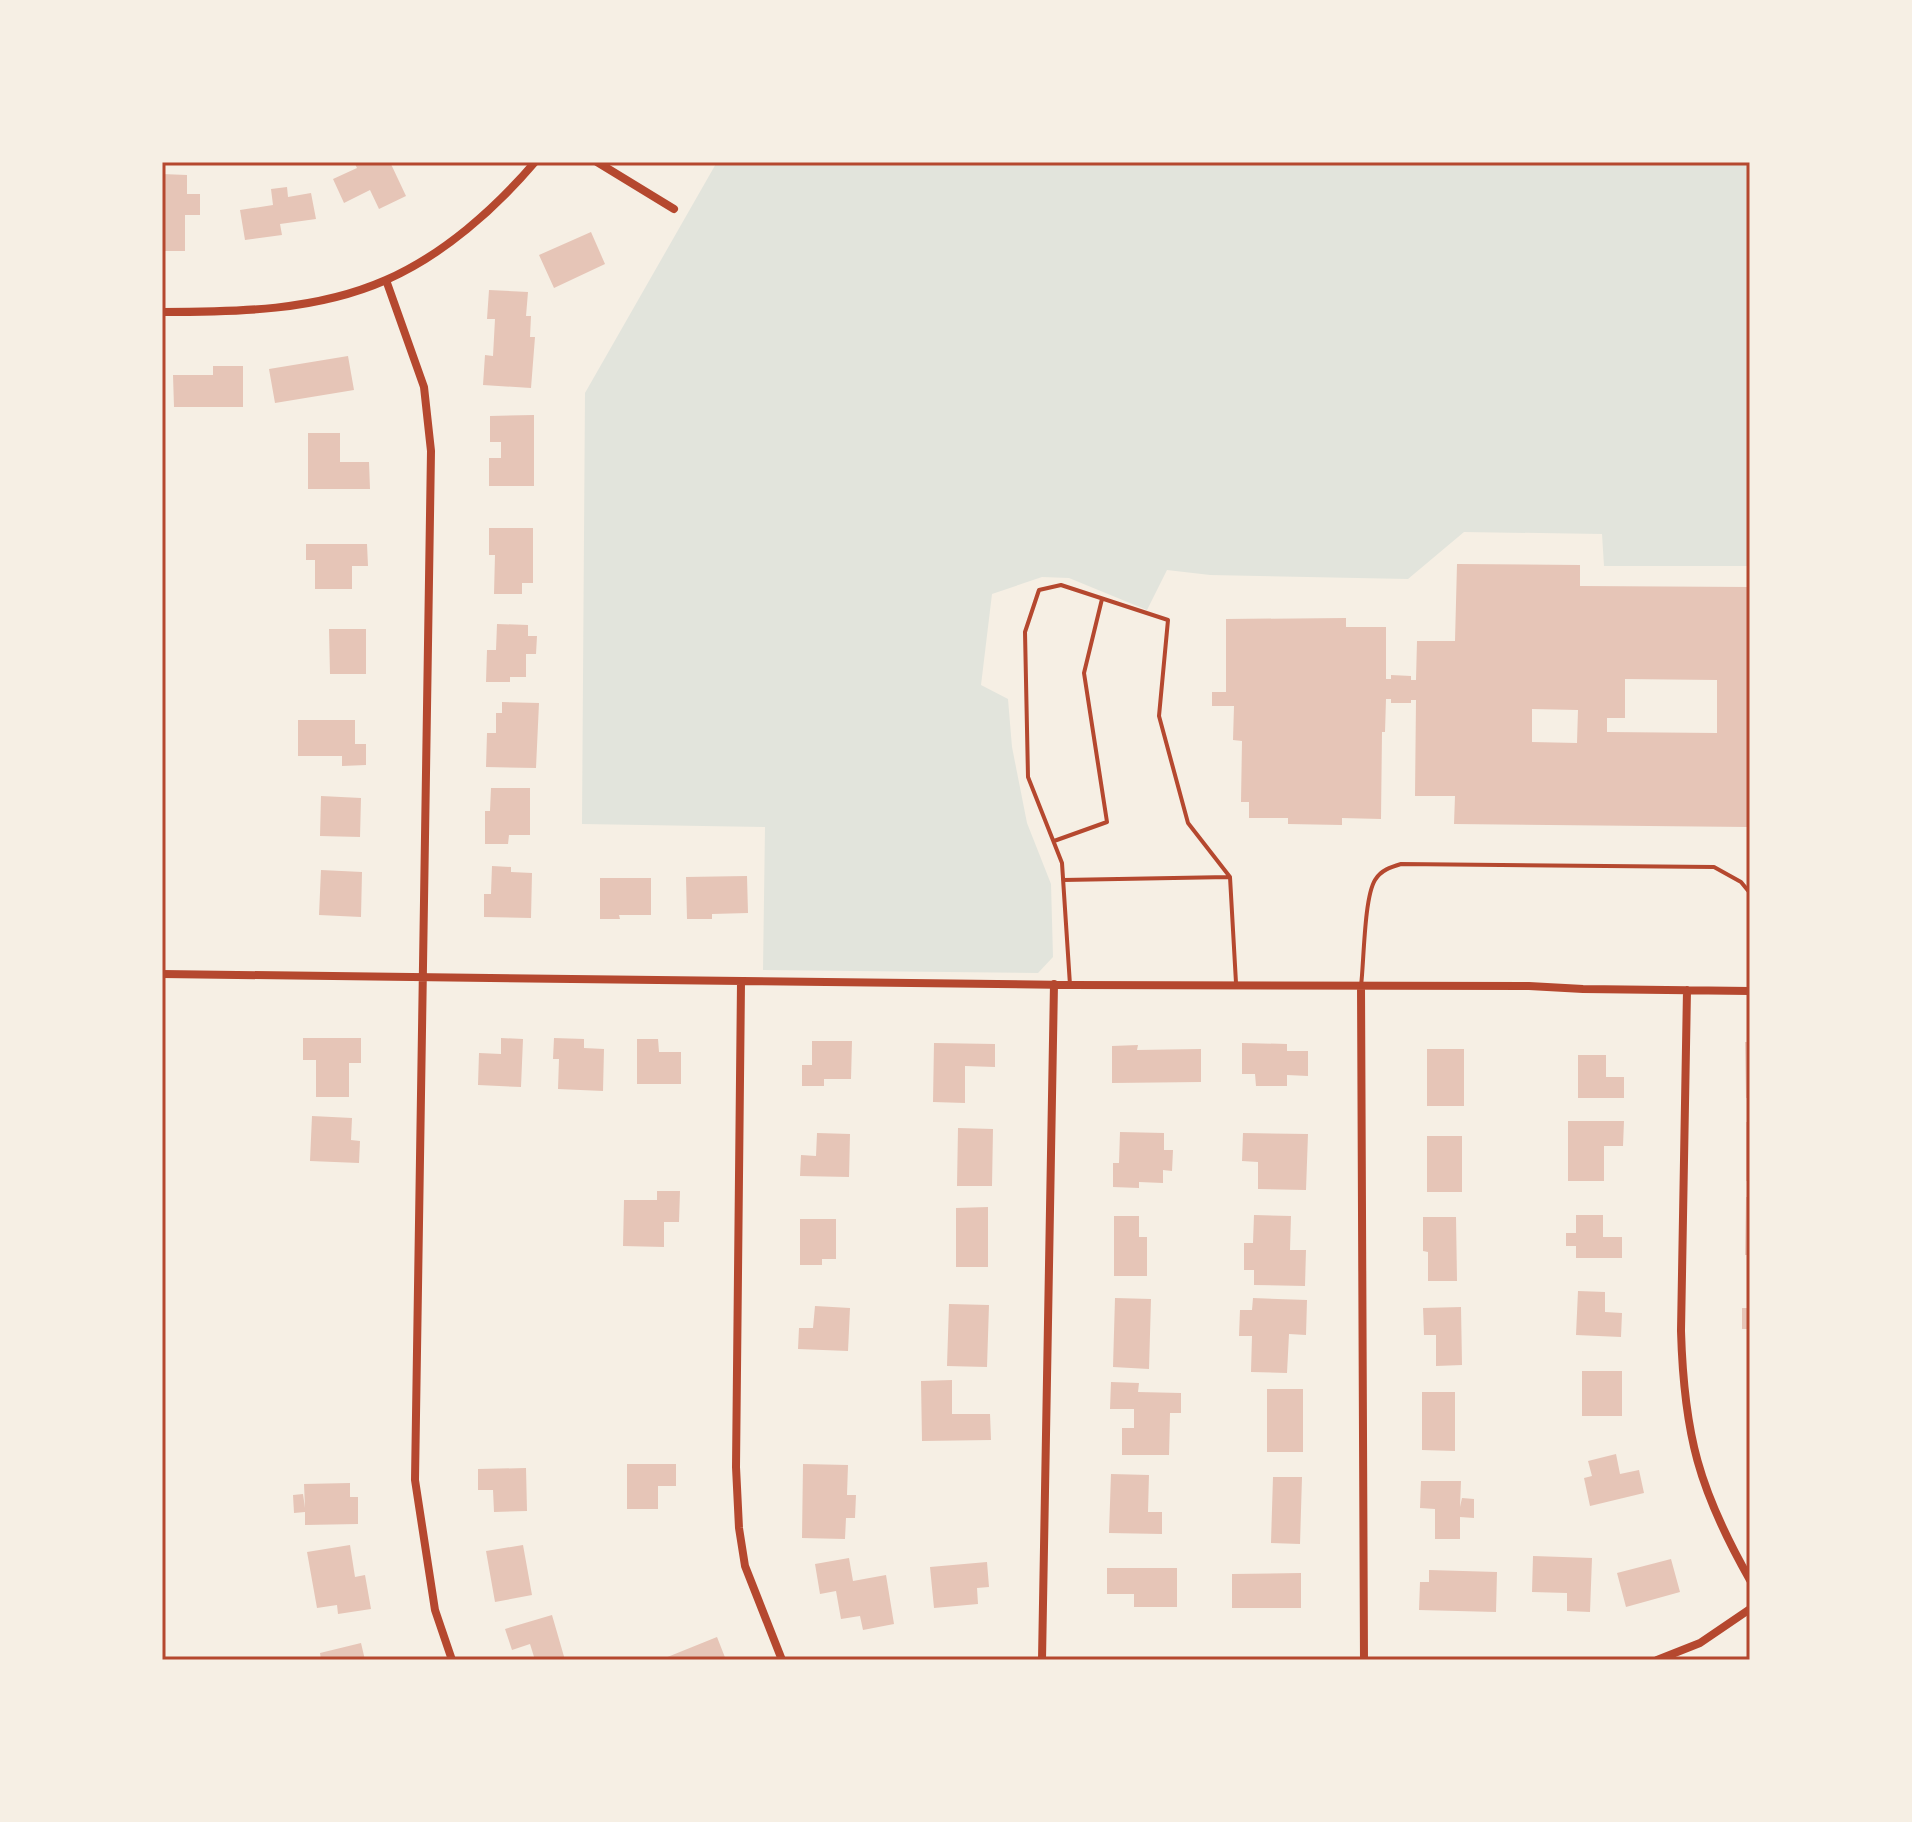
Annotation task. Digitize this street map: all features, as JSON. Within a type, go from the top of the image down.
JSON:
[{"type":"street","points":[[162,312],[236,312],[270,308],[346,293],[386,280],[427,257],[470,226],[513,188],[535,162]]},
{"type":"street","points":[[597,162],[674,209]]},
{"type":"street","points":[[386,280],[424,387],[431,451],[415,1480],[435,1610],[452,1660]]},
{"type":"street","points":[[162,974],[1070,985],[1529,986],[1750,991]]},
{"type":"street","points":[[741,982],[736,1452],[739,1528],[745,1566],[782,1660]]},
{"type":"street","points":[[1042,1660],[1054,984]]},
{"type":"street","points":[[1361,986],[1364,1660]]},
{"type":"street","points":[[1687,990],[1681,1331],[1683,1383],[1688,1425],[1702,1481],[1716,1516],[1750,1580]]},
{"type":"street","points":[[1657,1660],[1700,1643],[1750,1609]]},
{"type":"lane","points":[[1070,985],[1062,863],[1028,777],[1025,632],[1039,590],[1061,585],[1168,620],[1159,716],[1188,823],[1230,877],[1236,986]]},
{"type":"lane","points":[[1054,841],[1107,822],[1084,673],[1102,599]]},
{"type":"lane","points":[[1361,986],[1370,894],[1375,879],[1386,868],[1396,865],[1714,867],[1741,882],[1750,893]]},
{"type":"lane","points":[[1063,880],[1230,877]]},
{"type":"shaded area","points":[[717,162],[1750,162],[1750,566],[1604,566],[1602,534],[1464,532],[1408,579],[1210,575],[1167,570],[1147,610],[1069,578],[1042,577],[992,594],[981,685],[1008,699],[1012,747],[1027,823],[1051,884],[1053,957],[1038,973],[763,970],[765,827],[582,824],[585,393]]},
{"type":"building","points":[[354,162],[390,162],[406,196],[379,209],[370,190],[344,203],[333,179],[357,168]]},
{"type":"building","points":[[162,174],[187,175],[187,194],[200,194],[200,215],[185,215],[185,251],[162,251]]},
{"type":"building","points":[[287,187],[288,197],[311,193],[316,219],[280,224],[282,235],[245,240],[240,210],[273,205],[271,189]]},
{"type":"building","points":[[591,232],[605,264],[554,288],[539,255]]},
{"type":"building","points":[[489,290],[528,292],[526,316],[531,316],[530,337],[535,337],[531,388],[483,385],[485,355],[493,356],[495,319],[487,319]]},
{"type":"building","points":[[348,356],[354,390],[275,403],[269,369]]},
{"type":"building","points":[[213,366],[243,366],[243,407],[174,407],[173,375],[213,375]]},
{"type":"building","points":[[534,415],[534,486],[489,486],[489,458],[501,458],[501,442],[490,442],[490,416]]},
{"type":"building","points":[[308,433],[340,433],[340,462],[369,462],[370,489],[308,489]]},
{"type":"building","points":[[489,528],[533,528],[533,583],[522,583],[522,594],[494,594],[495,555],[489,555]]},
{"type":"building","points":[[306,544],[367,544],[368,566],[352,566],[352,589],[315,589],[315,560],[306,560]]},
{"type":"building","points":[[1457,564],[1580,565],[1580,586],[1749,587],[1748,827],[1454,824],[1455,796],[1415,796],[1416,700],[1391,703],[1391,699],[1386,699],[1385,732],[1382,732],[1381,819],[1342,818],[1342,825],[1288,824],[1288,818],[1249,818],[1249,802],[1241,802],[1242,741],[1233,740],[1234,706],[1212,706],[1212,692],[1226,692],[1226,619],[1346,618],[1346,627],[1386,627],[1386,679],[1391,679],[1391,675],[1411,676],[1411,680],[1416,680],[1417,641],[1455,641]],"holes":[[[1625,679],[1717,680],[1717,733],[1607,732],[1607,718],[1625,718]],[[1532,709],[1578,710],[1577,743],[1532,742]]]},
{"type":"building","points":[[497,624],[528,625],[528,636],[537,636],[536,654],[526,654],[526,677],[510,677],[510,682],[486,682],[487,650],[496,650]]},
{"type":"building","points":[[329,629],[366,629],[366,674],[330,674]]},
{"type":"building","points":[[502,702],[539,703],[536,768],[486,767],[487,733],[496,733],[496,713],[502,713]]},
{"type":"building","points":[[298,720],[355,720],[355,744],[366,744],[366,765],[342,766],[342,756],[298,756]]},
{"type":"building","points":[[491,788],[530,788],[530,835],[509,835],[508,844],[485,844],[485,811],[490,811]]},
{"type":"building","points":[[321,796],[361,798],[360,837],[320,836]]},
{"type":"building","points":[[492,866],[511,867],[511,872],[532,873],[531,918],[484,917],[484,894],[491,894]]},
{"type":"building","points":[[321,870],[362,872],[361,917],[319,915]]},
{"type":"building","points":[[747,876],[748,913],[712,914],[712,919],[687,919],[686,877]]},
{"type":"building","points":[[600,878],[651,878],[651,915],[619,915],[620,919],[600,919]]},
{"type":"building","points":[[303,1038],[361,1038],[361,1063],[349,1063],[349,1097],[316,1097],[316,1060],[303,1060]]},
{"type":"building","points":[[501,1038],[523,1039],[521,1087],[478,1085],[479,1053],[501,1054]]},
{"type":"building","points":[[554,1038],[584,1039],[584,1048],[604,1049],[603,1091],[558,1089],[559,1059],[553,1059]]},
{"type":"building","points":[[637,1039],[658,1039],[659,1052],[681,1052],[681,1084],[637,1084]]},
{"type":"building","points":[[812,1041],[852,1041],[851,1079],[824,1079],[824,1086],[802,1086],[802,1065],[812,1065]]},
{"type":"building","points":[[1745,1042],[1750,1042],[1750,1098],[1746,1098]]},
{"type":"building","points":[[934,1043],[995,1044],[995,1067],[965,1066],[965,1103],[933,1102]]},
{"type":"building","points":[[1242,1043],[1287,1044],[1287,1051],[1308,1051],[1308,1076],[1287,1075],[1287,1086],[1256,1086],[1255,1074],[1242,1074]]},
{"type":"building","points":[[1138,1045],[1137,1050],[1201,1049],[1201,1082],[1112,1083],[1112,1046]]},
{"type":"building","points":[[1427,1049],[1464,1049],[1464,1106],[1427,1106]]},
{"type":"building","points":[[1578,1055],[1606,1055],[1606,1077],[1624,1077],[1624,1098],[1578,1098]]},
{"type":"building","points":[[312,1116],[352,1118],[351,1140],[360,1141],[359,1163],[310,1161]]},
{"type":"building","points":[[1568,1121],[1624,1121],[1623,1146],[1604,1146],[1604,1181],[1568,1181]]},
{"type":"building","points":[[1746,1122],[1750,1122],[1750,1181],[1746,1181]]},
{"type":"building","points":[[958,1128],[993,1129],[992,1186],[957,1186]]},
{"type":"building","points":[[1120,1132],[1164,1133],[1164,1150],[1173,1150],[1172,1171],[1163,1170],[1163,1183],[1139,1182],[1139,1188],[1113,1187],[1113,1163],[1119,1163]]},
{"type":"building","points":[[817,1133],[850,1134],[849,1177],[800,1176],[801,1155],[816,1156]]},
{"type":"building","points":[[1243,1133],[1308,1134],[1306,1190],[1258,1189],[1258,1162],[1242,1161]]},
{"type":"building","points":[[1427,1136],[1462,1136],[1462,1192],[1427,1192]]},
{"type":"building","points":[[657,1191],[680,1191],[679,1222],[664,1222],[664,1247],[623,1246],[624,1200],[657,1200]]},
{"type":"building","points":[[1746,1197],[1750,1197],[1750,1255],[1745,1255]]},
{"type":"building","points":[[988,1207],[988,1267],[956,1267],[956,1208]]},
{"type":"building","points":[[1254,1215],[1291,1216],[1290,1250],[1306,1250],[1305,1286],[1254,1285],[1254,1270],[1244,1270],[1244,1243],[1253,1243]]},
{"type":"building","points":[[1576,1215],[1603,1215],[1603,1237],[1622,1237],[1622,1258],[1576,1258],[1576,1246],[1566,1246],[1566,1233],[1576,1233]]},
{"type":"building","points":[[1114,1216],[1139,1216],[1139,1237],[1147,1237],[1147,1276],[1114,1276]]},
{"type":"building","points":[[1423,1217],[1456,1217],[1457,1281],[1428,1281],[1428,1252],[1423,1251]]},
{"type":"building","points":[[800,1219],[836,1219],[836,1259],[822,1259],[822,1265],[800,1265]]},
{"type":"building","points":[[1578,1291],[1605,1292],[1605,1312],[1622,1313],[1621,1337],[1576,1335]]},
{"type":"building","points":[[1115,1298],[1151,1299],[1149,1369],[1113,1367]]},
{"type":"building","points":[[1253,1298],[1307,1300],[1306,1335],[1289,1334],[1287,1373],[1251,1372],[1252,1336],[1239,1336],[1240,1310],[1252,1310]]},
{"type":"building","points":[[949,1304],[989,1305],[987,1367],[947,1366]]},
{"type":"building","points":[[815,1306],[850,1308],[848,1351],[798,1349],[799,1328],[813,1328]]},
{"type":"building","points":[[1461,1307],[1462,1365],[1436,1366],[1436,1335],[1424,1335],[1423,1308]]},
{"type":"building","points":[[1742,1308],[1750,1308],[1750,1329],[1742,1329]]},
{"type":"building","points":[[1582,1371],[1622,1371],[1622,1416],[1582,1416]]},
{"type":"building","points":[[952,1380],[952,1414],[990,1414],[991,1440],[922,1441],[921,1381]]},
{"type":"building","points":[[1111,1382],[1139,1383],[1138,1392],[1181,1393],[1181,1413],[1170,1413],[1169,1455],[1122,1455],[1122,1428],[1134,1428],[1134,1409],[1110,1409]]},
{"type":"building","points":[[1267,1389],[1303,1389],[1303,1452],[1267,1452]]},
{"type":"building","points":[[1422,1392],[1455,1392],[1455,1451],[1422,1450]]},
{"type":"building","points":[[1616,1454],[1620,1474],[1639,1470],[1644,1493],[1590,1506],[1584,1478],[1592,1476],[1588,1461]]},
{"type":"building","points":[[627,1464],[676,1464],[676,1486],[658,1486],[658,1509],[627,1509]]},
{"type":"building","points":[[803,1464],[848,1465],[847,1495],[856,1495],[855,1518],[846,1518],[845,1539],[802,1538]]},
{"type":"building","points":[[526,1468],[527,1511],[494,1512],[493,1490],[478,1490],[478,1469]]},
{"type":"building","points":[[1111,1474],[1149,1475],[1148,1512],[1162,1512],[1162,1534],[1109,1533]]},
{"type":"building","points":[[1273,1477],[1302,1477],[1300,1544],[1271,1543]]},
{"type":"building","points":[[1421,1481],[1461,1481],[1460,1507],[1462,1498],[1474,1499],[1474,1518],[1460,1517],[1460,1539],[1435,1539],[1435,1509],[1420,1508]]},
{"type":"building","points":[[350,1483],[350,1497],[358,1497],[358,1524],[305,1525],[305,1512],[294,1513],[293,1495],[303,1494],[305,1508],[304,1484]]},
{"type":"building","points":[[350,1545],[355,1577],[365,1575],[371,1609],[338,1614],[337,1605],[317,1608],[307,1552]]},
{"type":"building","points":[[523,1545],[532,1595],[495,1602],[486,1551]]},
{"type":"building","points":[[1533,1556],[1592,1558],[1590,1612],[1567,1611],[1567,1593],[1532,1592]]},
{"type":"building","points":[[849,1558],[853,1581],[886,1575],[894,1624],[863,1630],[860,1616],[841,1619],[836,1591],[820,1594],[815,1564]]},
{"type":"building","points":[[1671,1559],[1680,1592],[1626,1607],[1617,1573]]},
{"type":"building","points":[[987,1562],[989,1587],[977,1588],[978,1604],[934,1608],[930,1567]]},
{"type":"building","points":[[1107,1568],[1177,1568],[1177,1607],[1134,1607],[1134,1594],[1107,1594]]},
{"type":"building","points":[[1429,1570],[1497,1572],[1496,1612],[1419,1610],[1420,1582],[1429,1582]]},
{"type":"building","points":[[1301,1573],[1301,1608],[1232,1608],[1232,1574]]},
{"type":"building","points":[[552,1615],[565,1660],[535,1660],[530,1644],[512,1650],[505,1629]]},
{"type":"building","points":[[717,1637],[726,1660],[660,1660]]},
{"type":"building","points":[[361,1643],[365,1660],[321,1660],[320,1653]]}]
